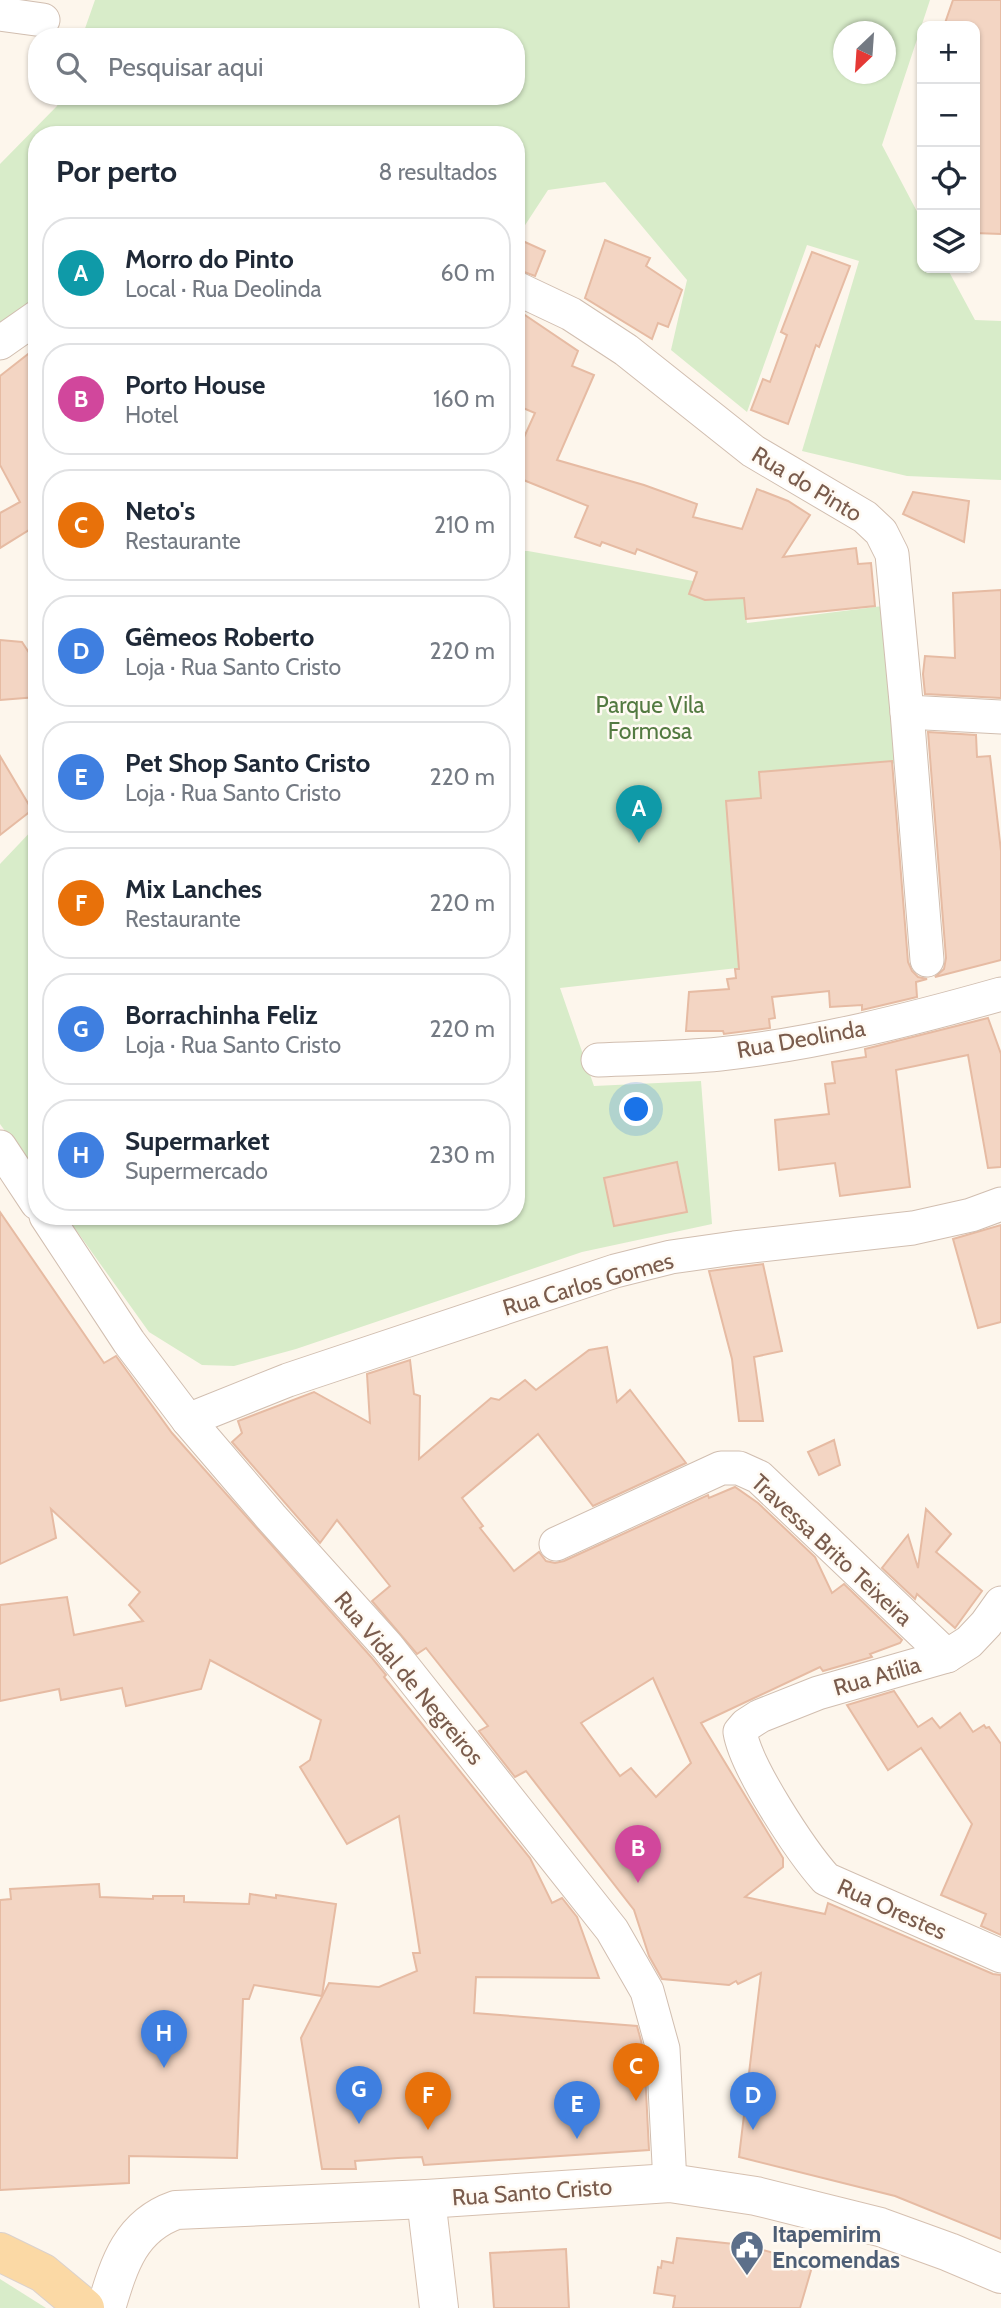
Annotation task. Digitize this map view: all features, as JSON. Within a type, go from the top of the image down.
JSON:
[{"type":"main road","name":"Rua Santo Cristo","points":[[106,2308],[120,2264],[137,2235],[165,2214],[194,2208],[426,2199],[670,2183],[756,2196],[880,2227],[1001,2274]]},
{"type":"main road","points":[[426,2199],[439,2308]]},
{"type":"main road","points":[[0,2252],[43,2273],[85,2308]]},
{"type":"street","points":[[0,14],[43,20]]},
{"type":"street","name":"Rua do Pinto","points":[[525,292],[571,314],[626,350],[753,451],[865,517],[881,532],[892,554],[926,960]]},
{"type":"street","points":[[0,343],[28,323]]},
{"type":"street","points":[[907,712],[1001,717]]},
{"type":"street","name":"Rua Deolinda","points":[[597,1060],[720,1054],[832,1036],[935,1013],[1001,994]]},
{"type":"street","points":[[0,1147],[28,1189]]},
{"type":"street","name":"Rua Carlos Gomes","points":[[188,1420],[288,1380],[615,1271],[671,1257],[913,1228],[971,1215],[1001,1204]]},
{"type":"street","name":"Rua Vidal de Negreiros","points":[[52,1225],[130,1342],[188,1420],[387,1646],[597,1908],[619,1940],[647,1991],[663,2049],[670,2183]]},
{"type":"street","name":"Travessa Brito Teixeira","points":[[556,1544],[721,1468],[739,1468],[759,1477],[947,1656]]},
{"type":"street","name":"Rua Atília","points":[[740,1732],[760,1716],[818,1693],[947,1656],[969,1642],[1001,1603]]},
{"type":"street","name":"Rua Orestes","points":[[740,1732],[742,1744],[760,1781],[811,1862],[825,1879],[1001,1956]]},
{"type":"green space","points":[[95,0],[930,0],[923,21],[917,21],[917,39],[882,145],[917,212],[917,273],[950,273],[975,320],[1001,321],[1001,480],[907,476],[802,451],[859,261],[807,245],[747,412],[671,350],[687,280],[605,182],[548,190],[525,225],[525,126],[37,126],[57,105],[525,105],[525,28],[85,28]]},
{"type":"green space","points":[[28,136],[28,303],[0,323],[0,164]]},
{"type":"green space","name":"Parque Vila Formosa","points":[[525,551],[743,590],[747,623],[891,605],[904,762],[768,781],[774,964],[560,988],[594,1086],[701,1081],[712,1224],[582,1252],[296,1349],[234,1366],[202,1365],[149,1332],[72,1225],[525,1225]]},
{"type":"green space","points":[[28,834],[28,1163],[0,1124],[0,864]]},
{"type":"green space","points":[[0,2279],[46,2308],[0,2308]]},
{"type":"building","points":[[953,0],[1001,0],[1001,234],[980,233],[980,21],[946,21]]},
{"type":"building","points":[[605,240],[650,258],[646,266],[682,290],[668,327],[658,323],[652,339],[585,298]]},
{"type":"building","points":[[525,242],[545,251],[535,276],[525,272]]},
{"type":"building","points":[[812,252],[850,266],[819,347],[816,345],[788,424],[751,410],[763,379],[770,382],[787,335],[781,332]]},
{"type":"building","points":[[525,315],[578,351],[572,366],[594,375],[557,460],[644,485],[697,504],[693,517],[742,529],[757,489],[788,501],[810,515],[783,557],[856,548],[858,564],[871,563],[875,606],[746,619],[744,598],[705,600],[689,594],[697,572],[637,549],[635,554],[602,542],[600,546],[575,537],[588,506],[525,481],[525,435],[535,413],[525,409]]},
{"type":"building","points":[[28,354],[28,531],[0,548],[0,513],[20,502],[0,465],[0,376]]},
{"type":"building","points":[[913,492],[969,501],[964,542],[903,514]]},
{"type":"building","points":[[1001,590],[1001,698],[925,694],[925,656],[955,658],[953,593]]},
{"type":"building","points":[[0,640],[22,642],[28,651],[28,698],[0,700]]},
{"type":"building","points":[[928,732],[976,735],[977,757],[990,756],[1001,851],[1001,960],[935,977],[944,969],[946,958]]},
{"type":"building","points":[[0,756],[28,803],[28,813],[0,835]]},
{"type":"building","points":[[892,761],[908,962],[918,977],[927,979],[916,982],[917,997],[862,1010],[862,1005],[830,1007],[829,991],[772,997],[775,1018],[769,1019],[770,1028],[724,1034],[723,1031],[686,1031],[689,992],[729,989],[727,979],[736,978],[735,969],[739,969],[726,801],[761,798],[759,772]]},
{"type":"building","points":[[988,1018],[1001,1054],[1001,1167],[988,1168],[968,1055],[896,1070],[910,1187],[840,1196],[835,1163],[779,1170],[775,1120],[829,1114],[825,1084],[835,1083],[832,1062],[866,1057],[865,1049]]},
{"type":"building","points":[[677,1162],[687,1212],[614,1226],[604,1178]]},
{"type":"building","points":[[0,1212],[104,1363],[116,1356],[172,1433],[386,1675],[384,1677],[530,1858],[552,1903],[562,1898],[577,1917],[599,1978],[476,1977],[474,2013],[637,2026],[644,2052],[649,2150],[424,2165],[422,2157],[398,2158],[355,2161],[356,2169],[322,2169],[301,2038],[329,1983],[379,1987],[417,1971],[413,1953],[420,1953],[399,1816],[347,1844],[300,1767],[310,1760],[321,1720],[210,1660],[201,1689],[126,1706],[122,1688],[61,1700],[59,1689],[0,1701],[0,1605],[67,1597],[74,1635],[143,1621],[129,1605],[140,1592],[51,1509],[56,1538],[0,1564]]},
{"type":"building","points":[[1001,1225],[1001,1322],[978,1328],[953,1239]]},
{"type":"building","points":[[763,1264],[782,1351],[754,1357],[763,1421],[739,1421],[732,1359],[709,1271]]},
{"type":"building","points":[[607,1347],[617,1402],[630,1390],[686,1463],[593,1506],[538,1434],[462,1498],[483,1526],[480,1528],[514,1571],[539,1552],[546,1561],[564,1561],[708,1495],[709,1498],[735,1487],[758,1503],[815,1557],[832,1593],[844,1584],[902,1640],[870,1654],[872,1657],[823,1671],[820,1667],[701,1723],[783,1858],[783,1867],[745,1897],[825,1914],[828,1903],[993,1974],[1001,1975],[1001,2239],[895,2196],[739,2157],[761,1973],[738,1984],[736,1981],[729,1985],[662,1979],[649,1956],[634,1910],[526,1771],[515,1777],[479,1731],[488,1726],[426,1648],[417,1654],[372,1601],[390,1586],[362,1551],[337,1520],[320,1543],[232,1442],[242,1433],[238,1421],[314,1392],[370,1423],[367,1374],[410,1360],[414,1394],[420,1396],[419,1459],[491,1398],[499,1400],[525,1380],[536,1390],[589,1350]],"holes":[[[653,1678],[691,1763],[656,1797],[631,1768],[620,1776],[581,1723]]]},
{"type":"building","points":[[834,1440],[840,1465],[819,1475],[808,1452]]},
{"type":"building","points":[[926,1509],[951,1534],[936,1552],[982,1591],[955,1628],[917,1594],[915,1599],[882,1568],[908,1535],[918,1568]]},
{"type":"building","points":[[894,1691],[918,1727],[932,1718],[940,1728],[960,1713],[973,1732],[984,1725],[989,1727],[1001,1744],[1001,1935],[981,1926],[986,1914],[941,1895],[972,1824],[921,1748],[888,1770],[847,1705]]},
{"type":"building","points":[[99,1884],[100,1897],[153,1899],[153,1896],[184,1896],[184,1902],[249,1904],[250,1894],[336,1904],[322,1996],[254,1985],[249,1999],[243,1999],[237,2158],[129,2156],[129,2183],[0,2190],[0,1900],[11,1899],[10,1889]]},
{"type":"building","points":[[677,2238],[744,2245],[812,2267],[800,2308],[673,2308],[675,2296],[654,2293],[658,2267],[661,2268],[662,2261],[673,2263]]},
{"type":"building","points":[[566,2249],[569,2308],[494,2308],[490,2253]]},
{"type":"place","name":"Morro do Pinto","points":[[639,843]]},
{"type":"place","name":"Porto House","points":[[638,1883]]},
{"type":"place","name":"Supermarket","points":[[164,2068]]},
{"type":"place","name":"Neto's","points":[[636,2101]]},
{"type":"place","name":"Borrachinha Feliz","points":[[359,2124]]},
{"type":"place","name":"Mix Lanches","points":[[428,2130]]},
{"type":"place","name":"Gêmeos Roberto","points":[[753,2130]]},
{"type":"place","name":"Pet Shop Santo Cristo","points":[[577,2139]]},
{"type":"place","name":"Itapemirim Encomendas","points":[[747,2277]]}]
